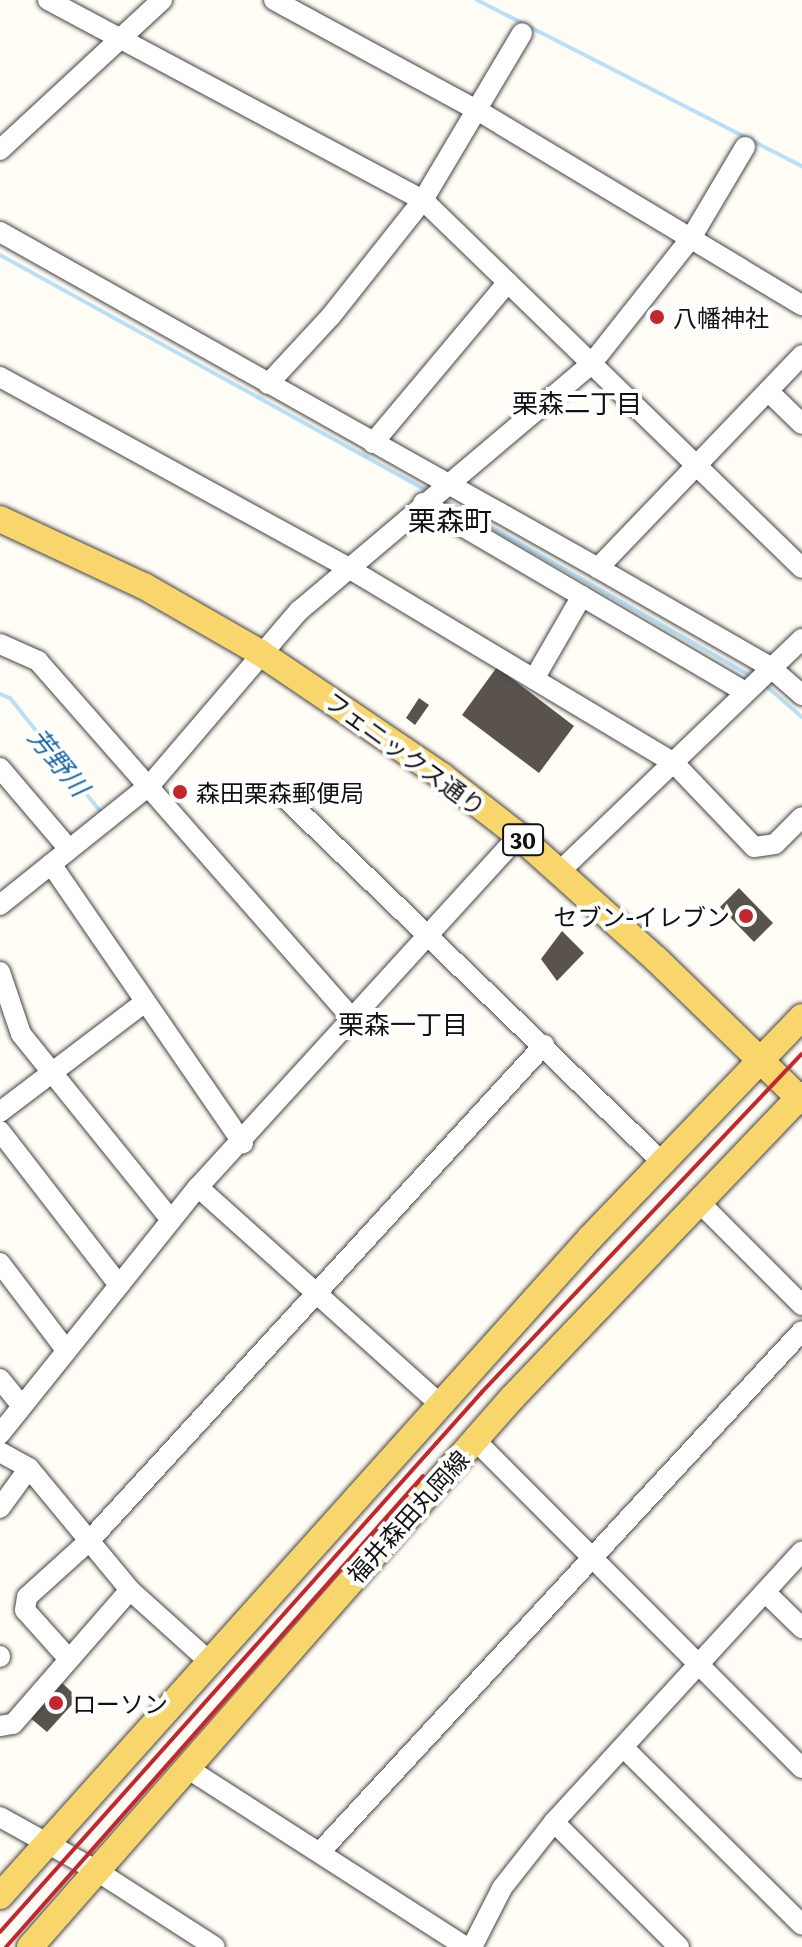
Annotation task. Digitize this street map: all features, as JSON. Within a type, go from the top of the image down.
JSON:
[{"type":"main road","name":"フェニックス通り","points":[[0,519],[144,586],[259,652],[364,720],[519,836],[761,1061]]},
{"type":"main road","name":"福井森田丸岡線","points":[[0,1896],[440,1404],[662,1162],[802,1017]]},
{"type":"main road","name":"30","points":[[761,1061],[801,1098]]},
{"type":"main road","name":"福井森田丸岡線","points":[[30,1947],[475,1440],[801,1098]]},
{"type":"street","points":[[48,0],[423,200],[802,568]]},
{"type":"street","points":[[0,150],[162,0]]},
{"type":"street","points":[[274,0],[477,110],[802,305]]},
{"type":"street","points":[[268,384],[331,316],[423,200],[522,33]]},
{"type":"street","points":[[0,905],[151,784],[259,652],[423,503],[592,363],[691,238],[745,147]]},
{"type":"street","points":[[0,232],[770,667],[802,695]]},
{"type":"street","points":[[373,443],[508,282]]},
{"type":"street","points":[[598,568],[802,355]]},
{"type":"street","points":[[0,377],[350,569],[673,762],[754,847],[775,844],[802,817]]},
{"type":"street","points":[[768,391],[802,424]]},
{"type":"street","points":[[423,503],[744,691]]},
{"type":"street","points":[[534,679],[582,596]]},
{"type":"street","points":[[559,872],[744,691],[802,639]]},
{"type":"street","points":[[0,644],[38,661],[151,784],[354,1021]]},
{"type":"street","points":[[4,781],[69,849]]},
{"type":"street","points":[[281,794],[662,1162]]},
{"type":"street","points":[[0,1434],[198,1187],[243,1143],[431,939],[519,836]]},
{"type":"street","points":[[51,864],[243,1143]]},
{"type":"street","points":[[0,972],[6,1014],[171,1220]]},
{"type":"street","points":[[0,1112],[145,1002]]},
{"type":"street","points":[[68,1658],[25,1610],[27,1597],[90,1540],[317,1297],[544,1045]]},
{"type":"street","points":[[0,1131],[119,1285]]},
{"type":"street","points":[[198,1187],[317,1297],[440,1404]]},
{"type":"street","points":[[699,1202],[802,1305]]},
{"type":"street","points":[[0,1263],[66,1350]]},
{"type":"street","points":[[321,1851],[802,1331]]},
{"type":"street","points":[[0,1379],[22,1406]]},
{"type":"street","points":[[475,1440],[802,1768]]},
{"type":"street","points":[[0,1452],[29,1468],[130,1590],[210,1662]]},
{"type":"street","points":[[0,1508],[29,1468]]},
{"type":"street","points":[[187,1768],[469,1947],[502,1888],[554,1822],[802,1551]]},
{"type":"street","points":[[0,1726],[13,1724],[130,1590]]},
{"type":"street","points":[[765,1592],[802,1628]]},
{"type":"street","points":[[623,1747],[802,1925]]},
{"type":"street","points":[[0,1817],[97,1871],[215,1947]]},
{"type":"street","points":[[554,1822],[679,1947]]},
{"type":"building","points":[[497,667],[574,726],[539,773],[462,715]]},
{"type":"building","points":[[419,698],[429,705],[415,725],[406,718]]},
{"type":"building","points":[[739,888],[773,923],[754,942],[720,907]]},
{"type":"building","points":[[562,931],[584,953],[557,981],[541,959]]},
{"type":"building","points":[[60,1681],[78,1698],[47,1732],[28,1716]]},
{"type":"waterway","points":[[477,0],[802,166]]},
{"type":"waterway","points":[[0,255],[428,491]]},
{"type":"waterway","points":[[442,499],[754,678]]},
{"type":"waterway","points":[[765,685],[802,717]]},
{"type":"waterway","name":"芳野川","points":[[0,694],[10,698],[103,815]]},
{"type":"railway","points":[[0,1932],[482,1392],[802,1054]]},
{"type":"railway","points":[[6,1947],[423,1476]]},
{"type":"place","name":"八幡神社","points":[[657,317]]},
{"type":"place","name":"森田栗森郵便局","points":[[180,792]]},
{"type":"place","name":"セブン-イレブン","points":[[746,916]]},
{"type":"place","name":"ローソン","points":[[56,1703]]},
{"type":"district","name":"栗森二丁目","points":[[577,402]]},
{"type":"district","name":"栗森町","points":[[450,519]]},
{"type":"district","name":"栗森一丁目","points":[[403,1023]]}]
